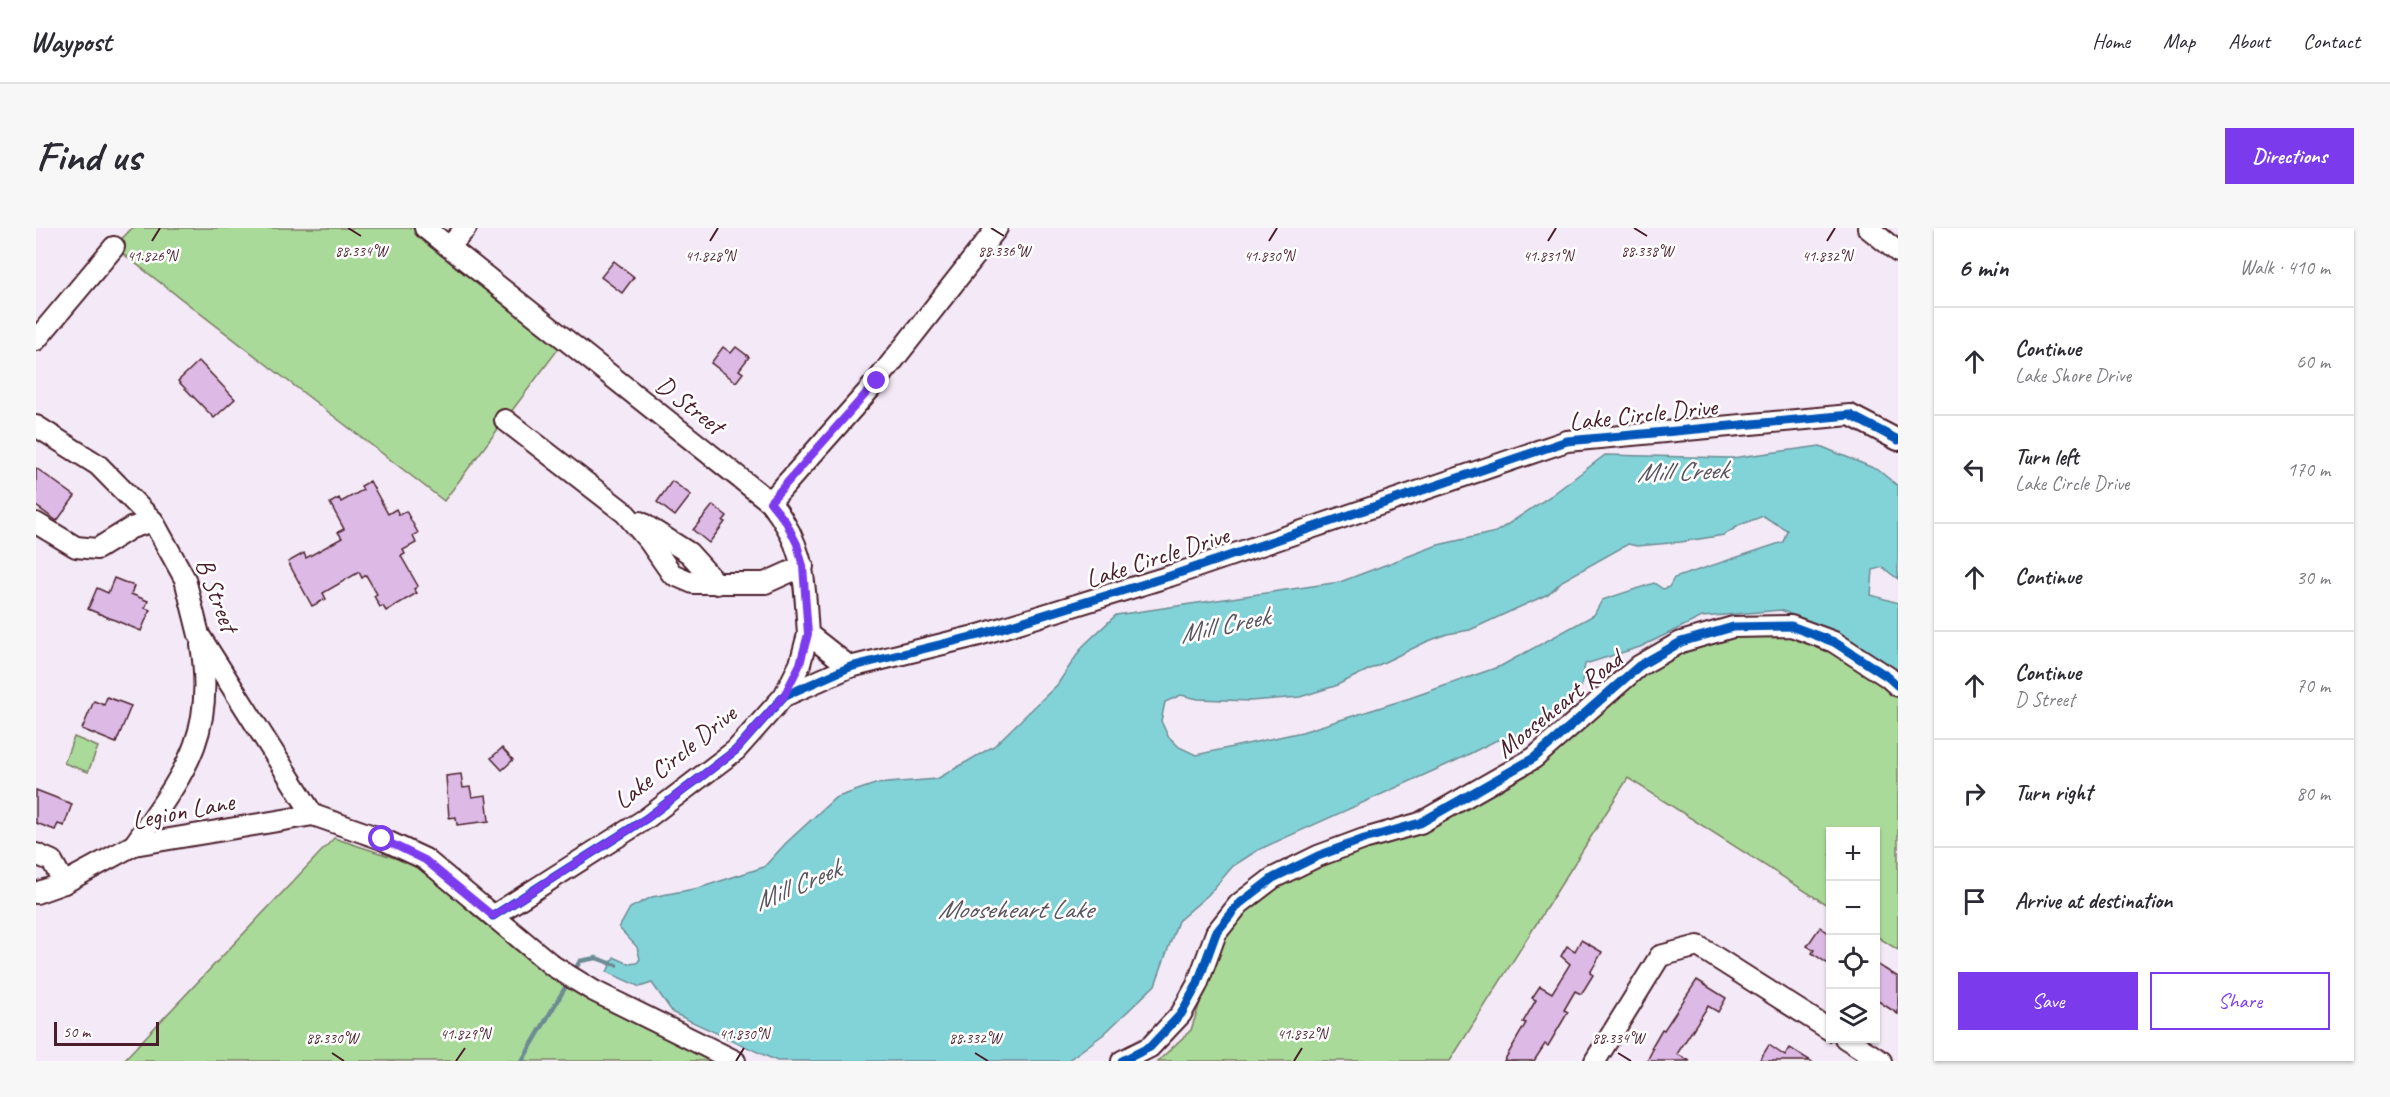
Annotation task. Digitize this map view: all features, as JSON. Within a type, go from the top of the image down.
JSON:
[{"type":"street","name":"D Street","points":[[425,228],[770,502],[786,522],[797,544],[803,566],[808,634],[800,664],[784,696]]},
{"type":"street","points":[[449,247],[466,228]]},
{"type":"street","points":[[770,502],[877,381],[997,228]]},
{"type":"street","points":[[1868,228],[1898,252]]},
{"type":"street","points":[[36,340],[114,247]]},
{"type":"street","name":"Lake Circle Drive","points":[[493,916],[647,818],[736,750],[784,696],[850,667],[979,635],[1170,576],[1567,441],[1850,415],[1898,440]]},
{"type":"street","points":[[505,420],[625,513],[689,553],[717,584],[765,583],[803,566]]},
{"type":"street","name":"B Street","points":[[36,426],[98,465],[153,521],[185,579],[199,635],[313,815]]},
{"type":"street","points":[[36,523],[76,547],[97,549],[131,528],[153,521]]},
{"type":"street","name":"Mooseheart Road","points":[[1122,1061],[1150,1047],[1181,1014],[1197,985],[1216,933],[1239,904],[1273,878],[1318,856],[1364,838],[1420,823],[1534,758],[1639,666],[1681,642],[1733,627],[1791,626],[1834,642],[1898,686]]},
{"type":"street","points":[[808,634],[850,667]]},
{"type":"street","points":[[134,845],[181,777],[193,754],[204,705],[205,674],[199,635]]},
{"type":"street","points":[[313,815],[382,839],[425,860],[553,966],[594,990],[735,1061]]},
{"type":"street","name":"Legion Lane","points":[[36,893],[64,883],[134,845],[313,815]]},
{"type":"street","points":[[36,854],[52,861],[64,883]]},
{"type":"street","points":[[1595,1061],[1660,956],[1698,946],[1826,1027]]},
{"type":"street","points":[[1853,1043],[1881,1061]]},
{"type":"green space","points":[[132,228],[425,228],[565,340],[444,501],[114,247]]},
{"type":"green space","points":[[1794,632],[1837,650],[1898,694],[1898,950],[1880,939],[1880,827],[1826,827],[1826,904],[1628,778],[1450,1061],[1158,1061],[1191,1030],[1216,954],[1236,918],[1281,883],[1334,855],[1430,822],[1654,666],[1713,636]]},
{"type":"green space","points":[[74,737],[98,747],[88,772],[64,763]]},
{"type":"green space","points":[[334,838],[422,867],[477,918],[571,990],[721,1061],[123,1061]]},
{"type":"water","name":"Mooseheart Lake","points":[[1820,446],[1878,470],[1898,486],[1898,579],[1882,567],[1873,570],[1871,595],[1898,603],[1898,671],[1843,637],[1781,610],[1702,617],[1640,647],[1585,664],[1581,688],[1566,708],[1536,731],[1495,741],[1258,850],[1233,866],[1208,895],[1178,921],[1155,985],[1104,1034],[1067,1061],[777,1061],[673,1013],[652,983],[640,987],[607,972],[614,957],[629,964],[637,963],[640,959],[637,947],[619,928],[630,908],[652,897],[699,888],[764,867],[786,843],[835,798],[875,784],[937,779],[994,746],[1057,685],[1083,646],[1116,615],[1340,582],[1438,545],[1496,532],[1552,495],[1605,455],[1732,458]],"holes":[[[1763,516],[1787,530],[1783,542],[1674,578],[1669,587],[1663,589],[1654,583],[1602,600],[1594,615],[1501,666],[1302,732],[1196,755],[1179,747],[1168,736],[1161,721],[1165,702],[1181,695],[1198,699],[1250,701],[1300,697],[1335,686],[1426,642],[1447,634],[1470,630],[1548,594],[1562,581],[1628,544],[1637,546],[1681,542],[1724,535],[1740,525]]]},
{"type":"building","points":[[614,261],[634,277],[622,293],[601,277]]},
{"type":"building","points":[[723,347],[731,353],[736,347],[749,357],[739,370],[743,373],[736,382],[711,363]]},
{"type":"building","points":[[199,361],[235,399],[214,418],[178,381]]},
{"type":"building","points":[[36,468],[75,496],[57,521],[36,506]]},
{"type":"building","points":[[370,481],[388,514],[396,509],[399,515],[406,511],[418,533],[413,536],[416,543],[403,550],[405,554],[401,556],[418,586],[414,589],[417,593],[386,611],[383,606],[380,607],[374,596],[377,594],[366,575],[362,578],[359,572],[323,593],[326,599],[312,606],[288,562],[304,553],[306,558],[342,538],[338,532],[344,529],[330,503],[339,498],[341,502],[363,490],[361,486]]},
{"type":"building","points":[[672,481],[691,495],[675,516],[657,502]]},
{"type":"building","points":[[713,505],[727,516],[709,543],[693,530]]},
{"type":"building","points":[[114,578],[134,586],[131,594],[148,601],[145,608],[150,610],[141,631],[88,609],[97,588],[108,593]]},
{"type":"building","points":[[107,697],[131,706],[116,743],[82,729],[94,701],[104,705]]},
{"type":"building","points":[[502,748],[513,760],[502,770],[491,758]]},
{"type":"building","points":[[461,774],[463,788],[470,787],[472,797],[486,795],[489,821],[457,825],[456,817],[449,818],[446,776]]},
{"type":"building","points":[[36,790],[72,804],[64,826],[58,824],[55,830],[36,823]]},
{"type":"building","points":[[1820,927],[1826,931],[1826,962],[1812,953],[1814,950],[1807,946]]},
{"type":"building","points":[[1581,940],[1602,952],[1590,973],[1593,975],[1585,988],[1581,994],[1575,991],[1564,1010],[1568,1012],[1548,1046],[1545,1044],[1534,1061],[1504,1061],[1526,1023],[1523,1022],[1536,1000],[1532,998],[1540,986],[1552,993],[1570,964],[1561,956],[1567,946],[1575,951]]},
{"type":"building","points":[[1880,966],[1898,977],[1898,1014],[1880,1002]]},
{"type":"building","points":[[1697,980],[1726,998],[1718,1012],[1708,1006],[1677,1054],[1690,1061],[1647,1061],[1653,1049],[1651,1048],[1662,1029],[1664,1030]]},
{"type":"building","points":[[1769,1045],[1785,1056],[1790,1048],[1811,1061],[1759,1061]]},
{"type":"waterway","points":[[573,973],[580,961],[596,958],[616,965]]},
{"type":"waterway","points":[[522,1061],[569,981]]},
{"type":"cycle path","points":[[493,916],[647,818],[736,750],[784,696],[850,667],[979,635],[1170,576],[1567,441],[1850,415],[1898,440]]},
{"type":"cycle path","points":[[1122,1061],[1150,1047],[1181,1014],[1197,985],[1216,933],[1239,904],[1273,878],[1318,856],[1364,839],[1420,823],[1534,758],[1639,666],[1681,642],[1733,627],[1791,626],[1834,642],[1898,686]]},
{"type":"route","points":[[382,839],[425,860],[493,916],[647,818],[736,750],[784,696],[800,664],[808,634],[803,566],[797,544],[786,522],[770,502],[877,381]]},
{"type":"water label","name":"Mill Creek","points":[[1682,471]]},
{"type":"water label","name":"Mill Creek","points":[[1224,625]]},
{"type":"water label","name":"Mill Creek","points":[[797,885]]}]
